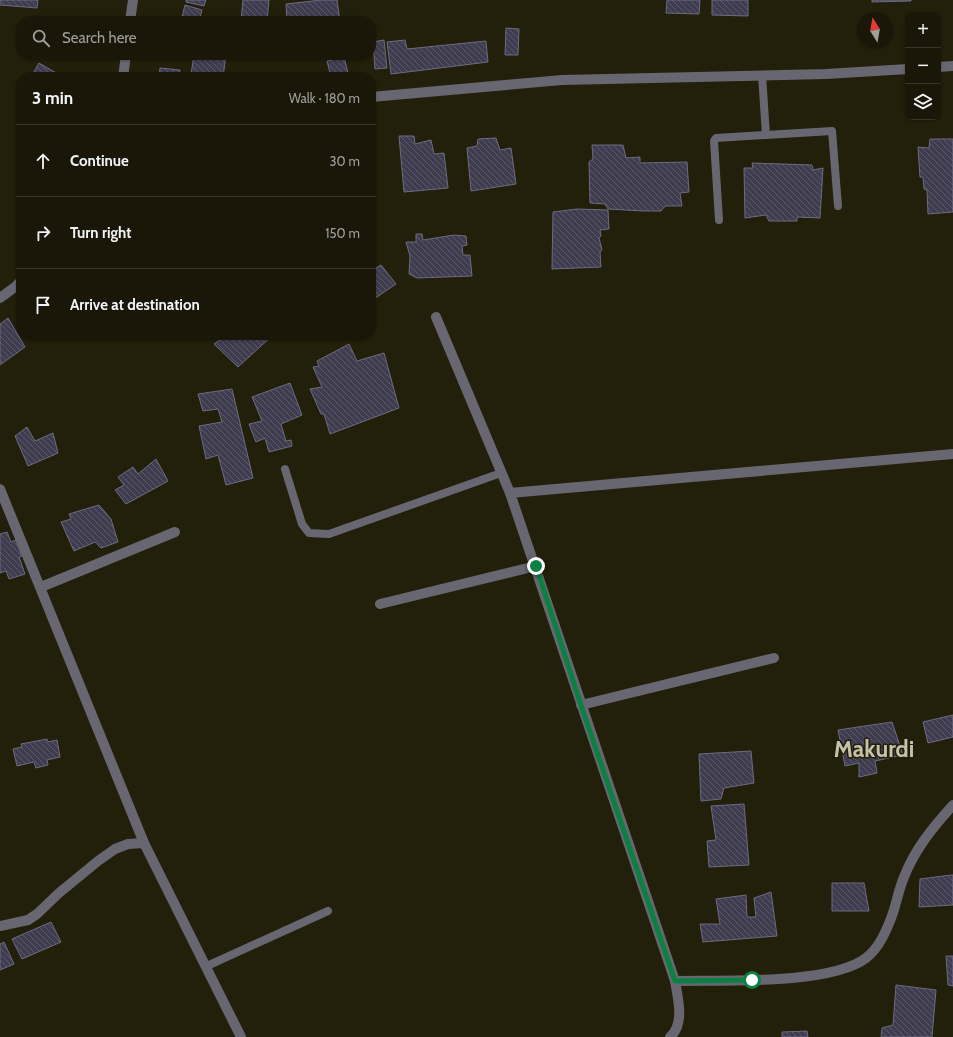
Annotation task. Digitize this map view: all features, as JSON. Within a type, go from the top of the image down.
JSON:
[{"type":"street","points":[[131,16],[133,0]]},
{"type":"street","points":[[124,72],[126,60]]},
{"type":"street","points":[[941,67],[953,66]]},
{"type":"street","points":[[376,97],[562,80],[826,74],[905,69]]},
{"type":"street","points":[[0,298],[16,286]]},
{"type":"street","points":[[436,317],[510,493],[536,566],[581,705],[675,981],[680,1015],[675,1035]]},
{"type":"street","points":[[510,493],[953,454]]},
{"type":"street","points":[[0,489],[144,843],[207,966],[241,1037]]},
{"type":"street","points":[[41,587],[175,532]]},
{"type":"street","points":[[380,604],[536,566]]},
{"type":"street","points":[[581,705],[774,658]]},
{"type":"street","points":[[675,981],[752,980],[818,975],[855,965],[866,958],[878,947],[891,920],[904,877],[925,836],[953,805]]},
{"type":"street","points":[[0,926],[28,920],[37,914],[59,893],[115,849],[128,844],[144,843]]},
{"type":"lane","points":[[762,75],[766,135]]},
{"type":"lane","points":[[719,220],[714,141],[716,138],[832,131],[838,206]]},
{"type":"lane","points":[[285,469],[302,524],[309,533],[329,534],[501,473]]},
{"type":"lane","points":[[207,966],[328,911]]},
{"type":"building","points":[[0,0],[38,0],[37,8],[0,5]]},
{"type":"building","points":[[186,0],[206,0],[204,6],[186,2]]},
{"type":"building","points":[[243,0],[269,0],[267,16],[241,16]]},
{"type":"building","points":[[321,0],[337,0],[339,16],[287,16],[286,4]]},
{"type":"building","points":[[667,0],[700,0],[699,14],[666,13]]},
{"type":"building","points":[[712,0],[748,0],[748,16],[712,15]]},
{"type":"building","points":[[872,0],[911,0],[911,1],[872,2]]},
{"type":"building","points":[[185,5],[202,10],[200,16],[182,16]]},
{"type":"building","points":[[506,28],[519,29],[518,55],[505,55]]},
{"type":"building","points":[[384,40],[387,68],[375,69],[376,41]]},
{"type":"building","points":[[405,40],[407,49],[486,41],[488,62],[391,74],[387,42]]},
{"type":"building","points":[[193,60],[225,60],[224,72],[191,72]]},
{"type":"building","points":[[345,60],[348,72],[330,72],[327,61]]},
{"type":"building","points":[[39,63],[54,72],[34,72]]},
{"type":"building","points":[[160,68],[180,70],[180,72],[160,72]]},
{"type":"building","points":[[399,136],[414,136],[415,144],[431,140],[434,154],[444,153],[448,188],[404,192]]},
{"type":"building","points":[[496,138],[500,150],[511,148],[516,184],[471,191],[467,148],[477,146],[478,139]]},
{"type":"building","points":[[930,139],[953,139],[953,212],[928,214],[927,190],[924,189],[923,177],[920,177],[918,147],[929,148]]},
{"type":"building","points":[[592,145],[623,145],[626,158],[640,157],[640,163],[687,162],[689,192],[680,193],[682,206],[665,206],[661,211],[643,211],[608,209],[605,204],[590,203],[589,162],[593,159]]},
{"type":"building","points":[[752,163],[812,165],[813,170],[823,168],[820,218],[797,217],[797,221],[769,221],[766,215],[745,218],[744,168],[753,168]]},
{"type":"building","points":[[577,209],[608,210],[609,229],[600,230],[601,236],[599,238],[602,250],[600,252],[601,267],[552,269],[553,212]]},
{"type":"building","points":[[416,234],[422,234],[423,240],[454,235],[466,236],[467,245],[462,246],[463,255],[470,255],[472,276],[417,278],[409,274],[410,256],[406,242],[416,242]]},
{"type":"building","points":[[381,265],[396,284],[376,298],[376,268]]},
{"type":"building","points":[[8,318],[16,332],[16,340],[21,340],[25,347],[0,365],[0,324]]},
{"type":"building","points":[[220,340],[268,340],[238,367],[214,344]]},
{"type":"building","points":[[349,344],[357,361],[384,353],[399,408],[330,434],[324,414],[321,414],[310,389],[322,387],[313,367],[319,366],[317,361]]},
{"type":"building","points":[[290,383],[302,415],[281,424],[286,441],[291,440],[292,446],[269,452],[265,438],[256,442],[249,424],[262,421],[252,397]]},
{"type":"building","points":[[232,389],[253,478],[226,485],[218,455],[206,459],[199,426],[222,422],[218,409],[203,411],[198,394]]},
{"type":"building","points":[[27,427],[35,441],[53,433],[58,453],[28,466],[15,436]]},
{"type":"building","points":[[156,459],[168,481],[126,504],[115,490],[124,485],[118,477],[133,467],[138,474]]},
{"type":"building","points":[[99,505],[111,519],[118,542],[101,548],[95,542],[74,551],[61,522],[71,519],[69,514]]},
{"type":"building","points":[[7,532],[11,542],[16,540],[22,556],[19,557],[25,574],[9,579],[6,571],[0,573],[0,534]]},
{"type":"building","points":[[953,715],[953,737],[928,743],[923,722]]},
{"type":"building","points":[[892,722],[903,755],[875,761],[877,773],[859,777],[859,763],[845,766],[838,730]]},
{"type":"building","points":[[47,739],[48,742],[57,740],[60,757],[47,760],[48,765],[36,768],[34,762],[17,766],[13,749],[22,747],[21,744]]},
{"type":"building","points":[[751,751],[754,783],[724,788],[721,799],[701,801],[699,754]]},
{"type":"building","points":[[744,804],[749,865],[709,867],[707,841],[716,840],[711,806]]},
{"type":"building","points":[[953,875],[953,905],[919,907],[920,879]]},
{"type":"building","points":[[832,883],[864,883],[869,911],[832,911]]},
{"type":"building","points":[[771,892],[777,936],[703,942],[700,924],[720,924],[716,899],[746,895],[747,917],[756,917],[754,898]]},
{"type":"building","points":[[51,922],[61,942],[22,959],[12,939]]},
{"type":"building","points":[[4,942],[14,964],[0,970],[0,944]]},
{"type":"building","points":[[946,956],[953,956],[953,986],[948,985]]},
{"type":"building","points":[[896,985],[936,990],[932,1037],[881,1037],[882,1028],[893,1025]]},
{"type":"building","points":[[807,1031],[808,1037],[782,1037],[782,1032]]},
{"type":"district","name":"Makurdi","points":[[874,749]]},
{"type":"route","points":[[536,566],[581,705],[675,981],[752,980]]}]
